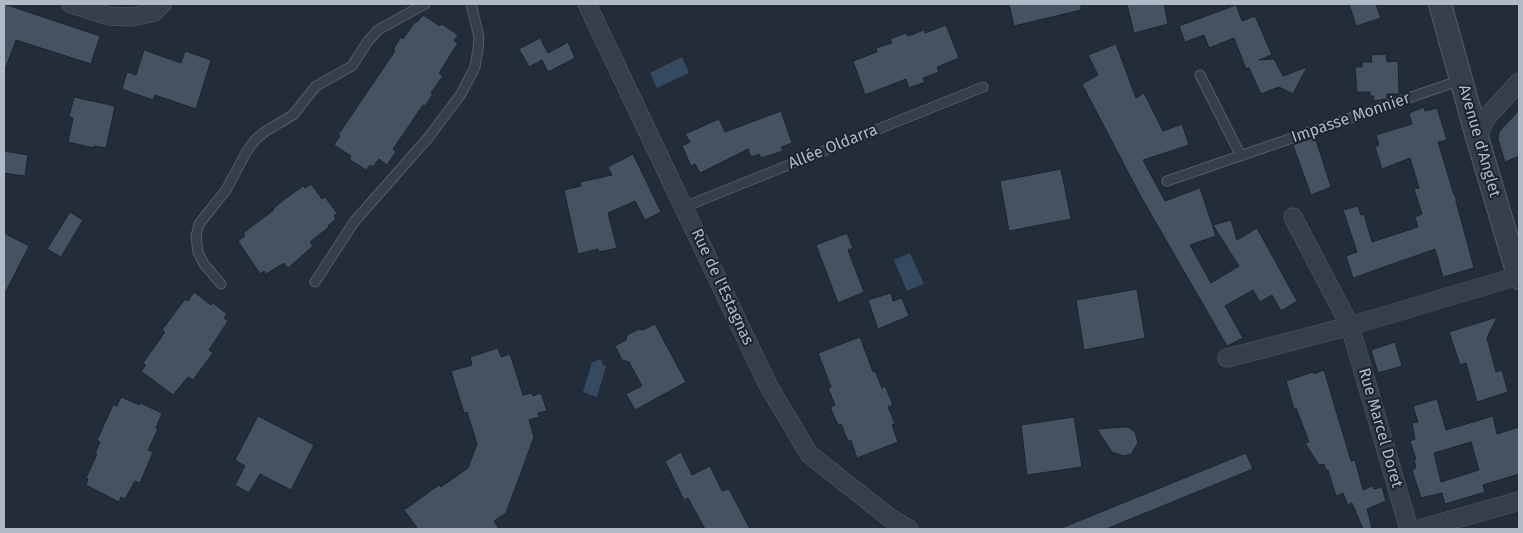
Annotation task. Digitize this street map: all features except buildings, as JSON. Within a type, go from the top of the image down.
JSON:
[{"type":"street","points":[[71,4],[109,16],[132,17],[154,12],[162,4]]},
{"type":"street","name":"Rue de l'Estagnas","points":[[587,4],[768,385],[809,454],[890,518],[909,529]]},
{"type":"street","name":"Avenue d'Anglet","points":[[1440,4],[1519,277]]},
{"type":"street","points":[[1477,136],[1487,118],[1519,82]]},
{"type":"street","name":"Rue Marcel Doret","points":[[1293,217],[1350,326],[1409,529]]},
{"type":"street","points":[[1227,358],[1350,326],[1519,277]]},
{"type":"street","points":[[1420,529],[1519,501]]},
{"type":"lane","points":[[222,284],[204,264],[198,252],[196,236],[199,224],[226,190],[246,151],[266,131],[293,115],[316,86],[352,66],[368,41],[378,30],[425,4]]},
{"type":"lane","points":[[315,282],[354,222],[407,159],[428,138],[461,94],[475,67],[478,49],[478,37],[471,4]]},
{"type":"lane","points":[[1200,76],[1241,156]]},
{"type":"lane","name":"Impasse Monnier","points":[[1167,181],[1462,80]]},
{"type":"lane","name":"Allée Oldarra","points":[[684,207],[983,87]]},
{"type":"water","points":[[682,57],[689,73],[657,88],[650,73]]},
{"type":"water","points":[[910,253],[924,284],[907,291],[894,260]]},
{"type":"water","points":[[601,360],[603,365],[606,366],[597,397],[583,392],[592,362]]}]
